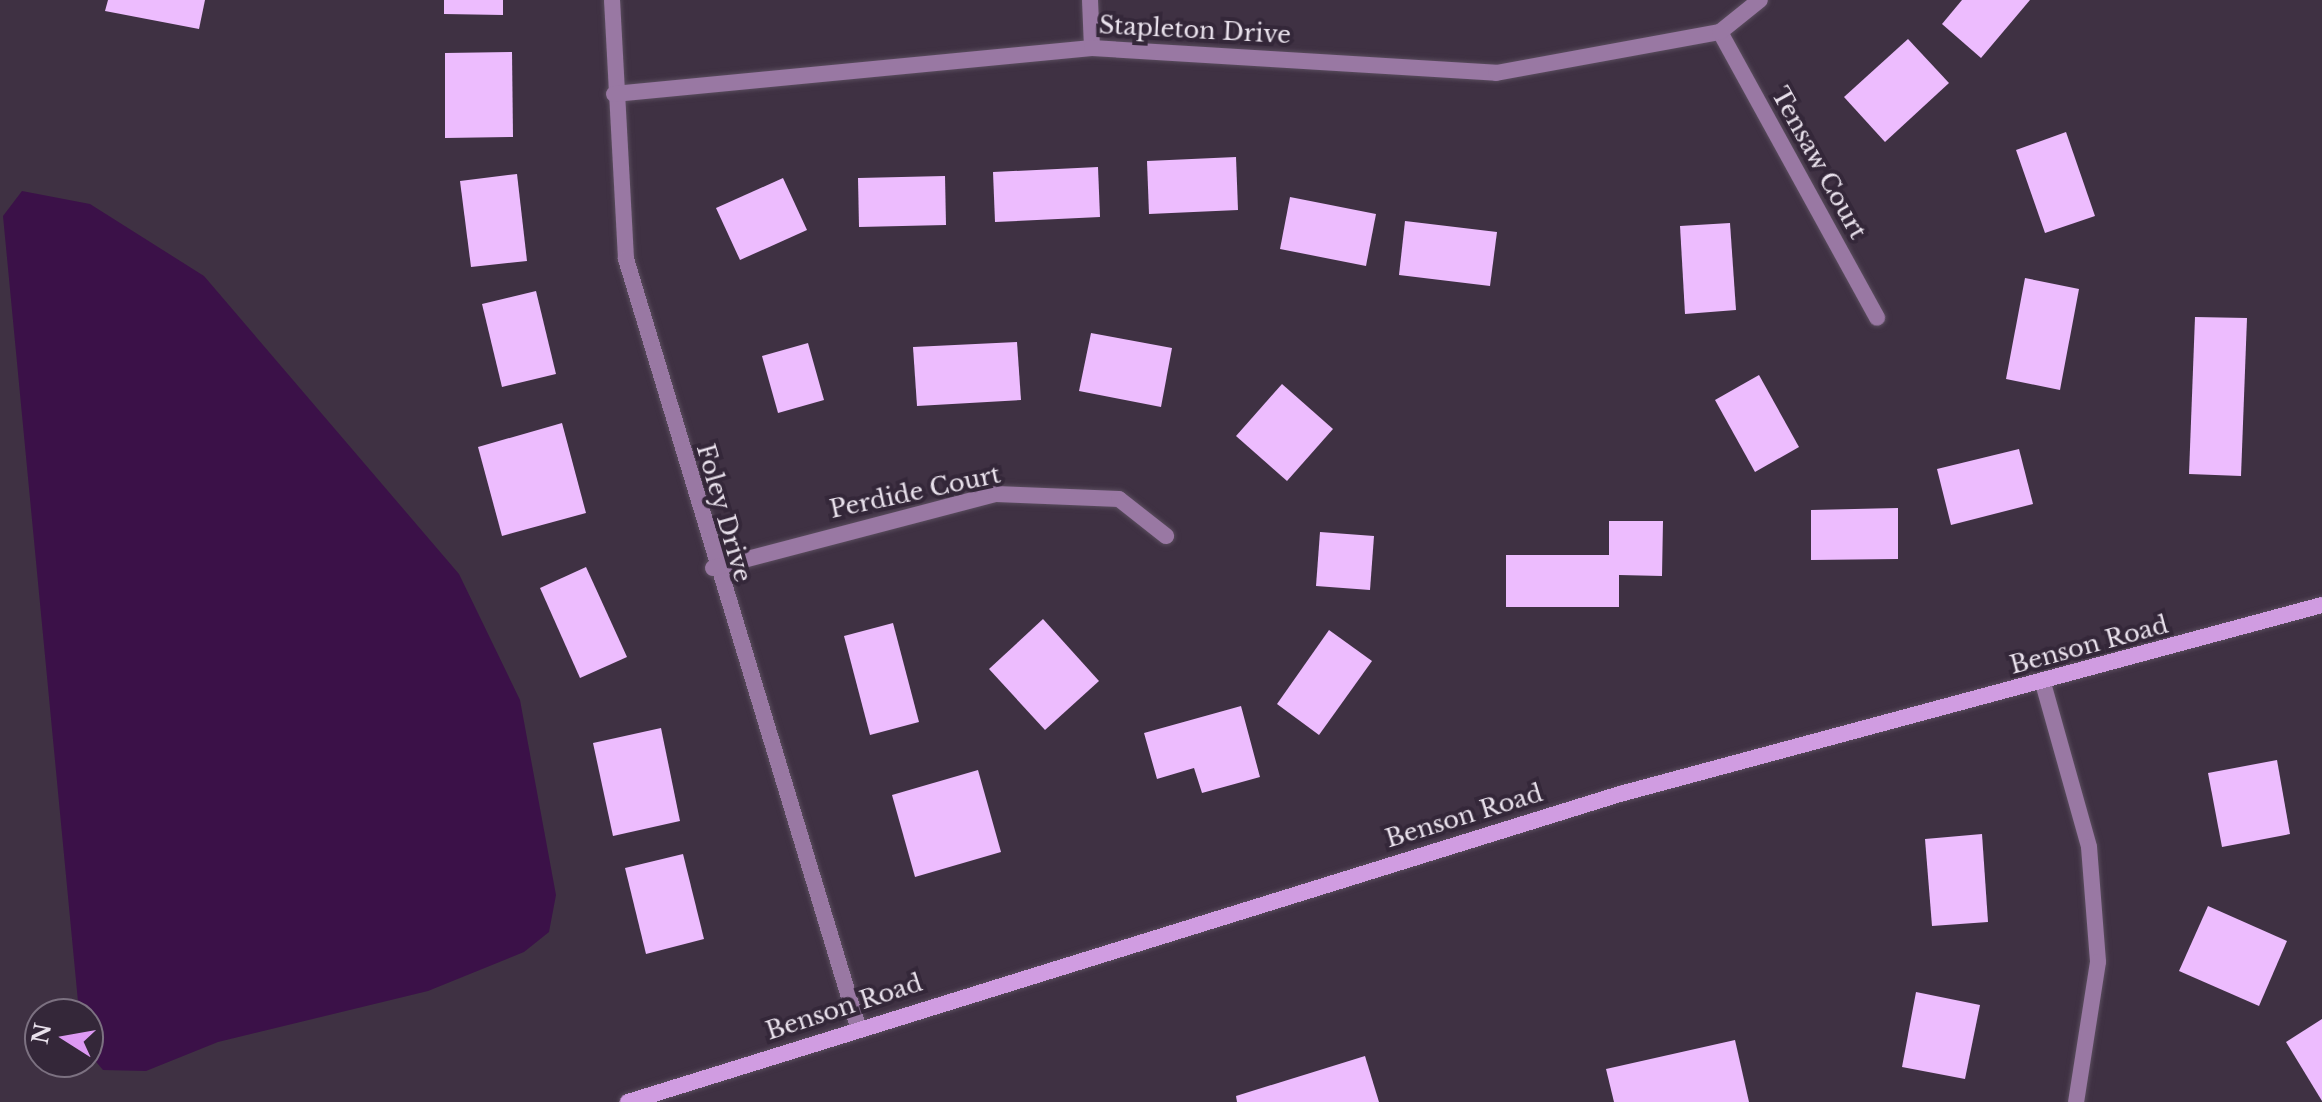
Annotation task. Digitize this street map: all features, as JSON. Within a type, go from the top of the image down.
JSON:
[{"type":"main road","name":"Benson Road","points":[[628,1102],[858,1027],[1620,794],[2043,683],[2322,605]]},
{"type":"street","name":"Foley Drive","points":[[612,0],[614,94],[626,259],[713,568],[858,1027]]},
{"type":"street","points":[[1090,0],[1092,48]]},
{"type":"street","name":"Stapleton Drive","points":[[614,94],[1092,48],[1496,73],[1720,32],[1760,0]]},
{"type":"street","name":"Tensaw Court","points":[[1720,32],[1877,318]]},
{"type":"street","name":"Perdide Court","points":[[713,568],[996,494],[1119,499],[1166,536]]},
{"type":"street","points":[[2043,683],[2089,847],[2098,962],[2076,1102]]},
{"type":"shaded area","points":[[22,191],[90,204],[204,276],[459,574],[520,700],[556,895],[549,932],[524,952],[428,991],[218,1042],[146,1071],[104,1070],[104,998],[78,998],[3,216]]},
{"type":"building","points":[[108,0],[205,0],[199,29],[105,11]]},
{"type":"building","points":[[444,0],[503,0],[503,15],[444,14]]},
{"type":"building","points":[[1962,0],[2030,0],[1981,58],[1942,24]]},
{"type":"building","points":[[1908,39],[1949,83],[1885,142],[1844,97]]},
{"type":"building","points":[[512,52],[513,137],[445,138],[445,53]]},
{"type":"building","points":[[2066,132],[2095,216],[2045,233],[2016,150]]},
{"type":"building","points":[[1236,157],[1238,210],[1149,214],[1147,161]]},
{"type":"building","points":[[1098,167],[1100,217],[995,222],[993,172]]},
{"type":"building","points":[[517,174],[527,261],[471,267],[460,181]]},
{"type":"building","points":[[945,176],[946,225],[859,227],[858,178]]},
{"type":"building","points":[[783,178],[807,230],[740,260],[716,208]]},
{"type":"building","points":[[1290,197],[1376,214],[1366,266],[1280,249]]},
{"type":"building","points":[[1405,221],[1497,232],[1490,286],[1399,275]]},
{"type":"building","points":[[1730,223],[1736,310],[1685,314],[1680,226]]},
{"type":"building","points":[[2025,278],[2079,289],[2060,390],[2006,379]]},
{"type":"building","points":[[536,291],[556,374],[502,387],[482,304]]},
{"type":"building","points":[[2195,317],[2247,318],[2241,476],[2189,474]]},
{"type":"building","points":[[1091,333],[1172,348],[1161,407],[1079,391]]},
{"type":"building","points":[[1017,342],[1021,400],[917,406],[913,347]]},
{"type":"building","points":[[808,343],[824,400],[778,413],[762,356]]},
{"type":"building","points":[[1759,375],[1799,447],[1755,472],[1715,400]]},
{"type":"building","points":[[1282,384],[1333,429],[1287,481],[1236,436]]},
{"type":"building","points":[[562,423],[586,513],[502,536],[478,447]]},
{"type":"building","points":[[2019,449],[2033,504],[1951,525],[1937,469]]},
{"type":"building","points":[[1898,508],[1898,559],[1811,560],[1811,510]]},
{"type":"building","points":[[1609,521],[1663,521],[1662,576],[1619,575],[1619,607],[1506,607],[1506,555],[1609,555]]},
{"type":"building","points":[[1320,532],[1374,536],[1370,590],[1316,586]]},
{"type":"building","points":[[586,567],[627,657],[580,678],[540,588]]},
{"type":"building","points":[[1043,619],[1099,681],[1045,730],[989,669]]},
{"type":"building","points":[[893,623],[919,722],[870,735],[844,636]]},
{"type":"building","points":[[1329,630],[1372,661],[1319,735],[1277,704]]},
{"type":"building","points":[[1241,706],[1260,777],[1202,793],[1194,768],[1157,779],[1144,733]]},
{"type":"building","points":[[661,728],[680,821],[613,836],[593,743]]},
{"type":"building","points":[[2277,760],[2290,834],[2222,847],[2208,773]]},
{"type":"building","points":[[978,770],[1001,852],[915,877],[892,795]]},
{"type":"building","points":[[1982,834],[1988,922],[1932,926],[1925,839]]},
{"type":"building","points":[[683,854],[704,939],[646,954],[625,868]]},
{"type":"building","points":[[2208,906],[2287,941],[2259,1006],[2179,971]]},
{"type":"building","points":[[1916,992],[1980,1005],[1965,1079],[1902,1067]]},
{"type":"building","points":[[2322,1019],[2322,1101],[2286,1042]]},
{"type":"building","points":[[1735,1040],[1749,1102],[1614,1102],[1606,1069]]},
{"type":"building","points":[[1365,1056],[1379,1102],[1237,1102],[1236,1096]]}]
